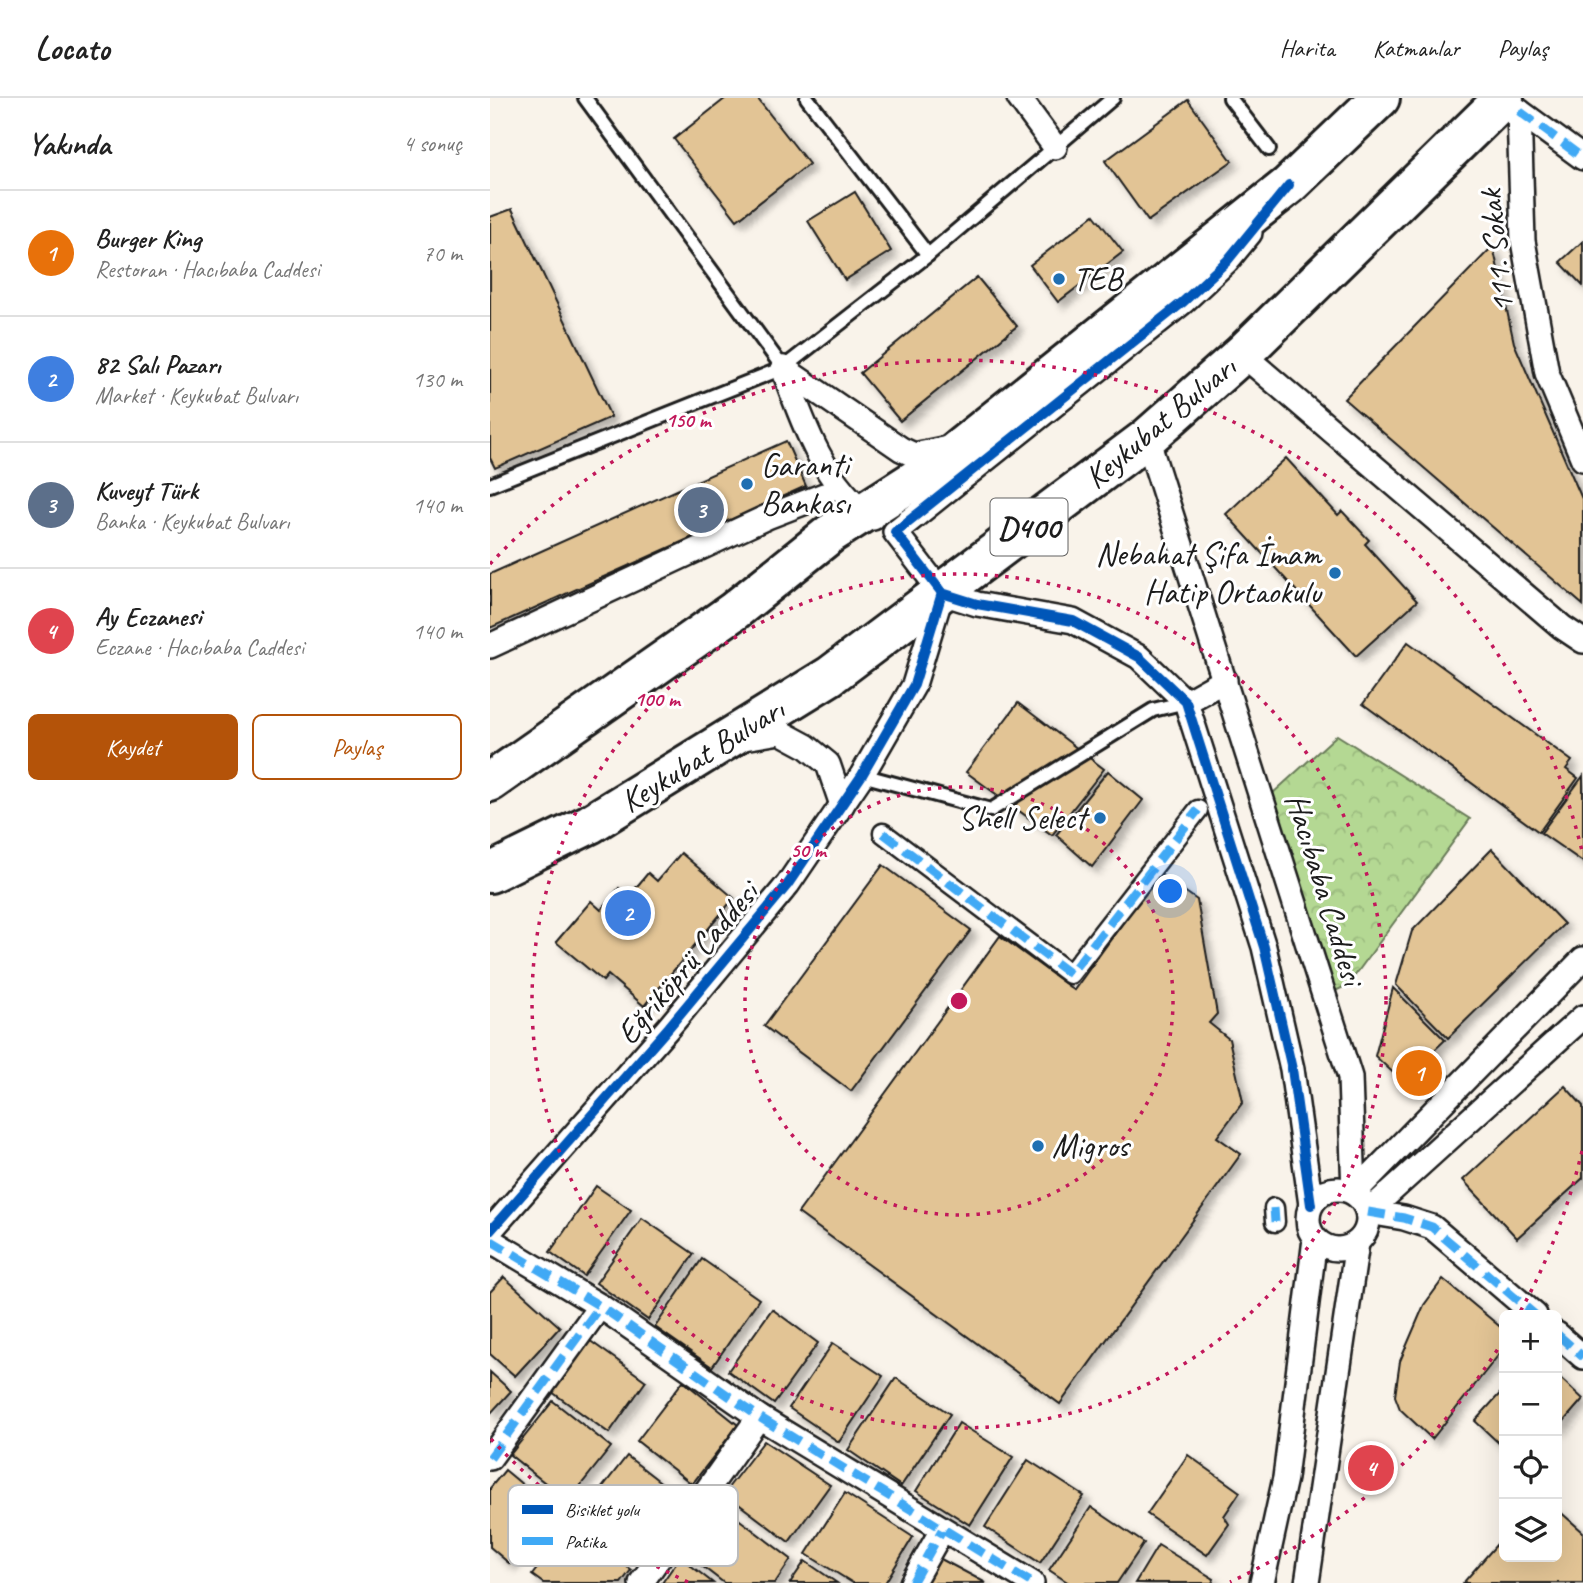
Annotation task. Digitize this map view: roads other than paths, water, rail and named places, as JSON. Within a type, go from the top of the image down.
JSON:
[{"type":"highway","points":[[490,782],[734,611],[830,534],[962,446],[1289,185],[1352,114],[1380,98]]},
{"type":"highway","name":"Keykubat Bulvarı","points":[[490,873],[590,824],[679,771],[830,676],[942,593],[1147,438],[1242,354],[1511,104]]},
{"type":"street","points":[[1019,98],[1055,147]]},
{"type":"street","points":[[1511,104],[1583,158]]},
{"type":"street","name":"111. Sokak","points":[[1511,104],[1523,241],[1547,373],[1583,459]]},
{"type":"street","points":[[895,532],[1183,302],[1227,261],[1289,185]]},
{"type":"street","points":[[1242,354],[1562,627],[1583,641]]},
{"type":"street","points":[[783,368],[914,455],[962,446]]},
{"type":"street","points":[[783,368],[799,413],[834,481],[863,512],[895,532],[942,593],[977,604],[1073,621],[1139,657],[1186,702],[1264,947],[1292,1069],[1311,1205],[1309,1225],[1315,1239],[1285,1478],[1262,1583]]},
{"type":"street","name":"Hacıbaba Caddesi","points":[[1147,438],[1204,609],[1350,1077],[1354,1193]]},
{"type":"street","points":[[490,646],[767,517],[824,495]]},
{"type":"street","name":"Eğriköprü Caddesi","points":[[490,1231],[669,1027],[771,904],[842,805],[914,685],[942,593]]},
{"type":"street","points":[[1186,702],[1225,680]]},
{"type":"street","points":[[679,771],[744,738],[780,732],[806,746],[828,764],[842,805]]},
{"type":"street","points":[[883,833],[1070,974],[1198,810]]},
{"type":"street","points":[[1354,1193],[1583,959]]},
{"type":"street","points":[[1368,1212],[1583,1017]]},
{"type":"street","points":[[1307,1583],[1356,1243],[1367,1227],[1368,1212],[1361,1199],[1345,1189],[1325,1192],[1311,1205]]},
{"type":"street","points":[[1368,1212],[1404,1218],[1432,1227],[1529,1310]]},
{"type":"street","points":[[1315,1239],[1338,1250],[1356,1243]]},
{"type":"street","points":[[490,1240],[600,1306],[759,1417],[1032,1583]]},
{"type":"street","points":[[490,1458],[600,1306]]},
{"type":"street","points":[[1562,1338],[1583,1357]]},
{"type":"street","points":[[711,1485],[759,1417]]},
{"type":"street","points":[[912,1583],[942,1530]]},
{"type":"street","points":[[641,1583],[653,1566]]},
{"type":"lane","points":[[585,98],[783,368]]},
{"type":"lane","points":[[807,98],[928,255]]},
{"type":"lane","points":[[490,485],[783,368],[928,255],[1113,98]]},
{"type":"lane","points":[[1230,98],[1269,149]]},
{"type":"lane","points":[[862,775],[991,810],[1153,710],[1186,702]]},
{"type":"place","name":"TEB","points":[[1059,279]]},
{"type":"place","name":"Garanti Bankası","points":[[747,484]]},
{"type":"place","name":"Kuveyt Türk","points":[[701,510]]},
{"type":"place","name":"Nebahat Şifa İmam Hatip Ortaokulu","points":[[1335,573]]},
{"type":"place","name":"Shell Select","points":[[1100,818]]},
{"type":"place","name":"82 Salı Pazarı","points":[[628,913]]},
{"type":"place","name":"Burger King","points":[[1419,1073]]},
{"type":"place","name":"Migros","points":[[1038,1146]]},
{"type":"place","name":"Ay Eczanesi","points":[[1371,1468]]}]
